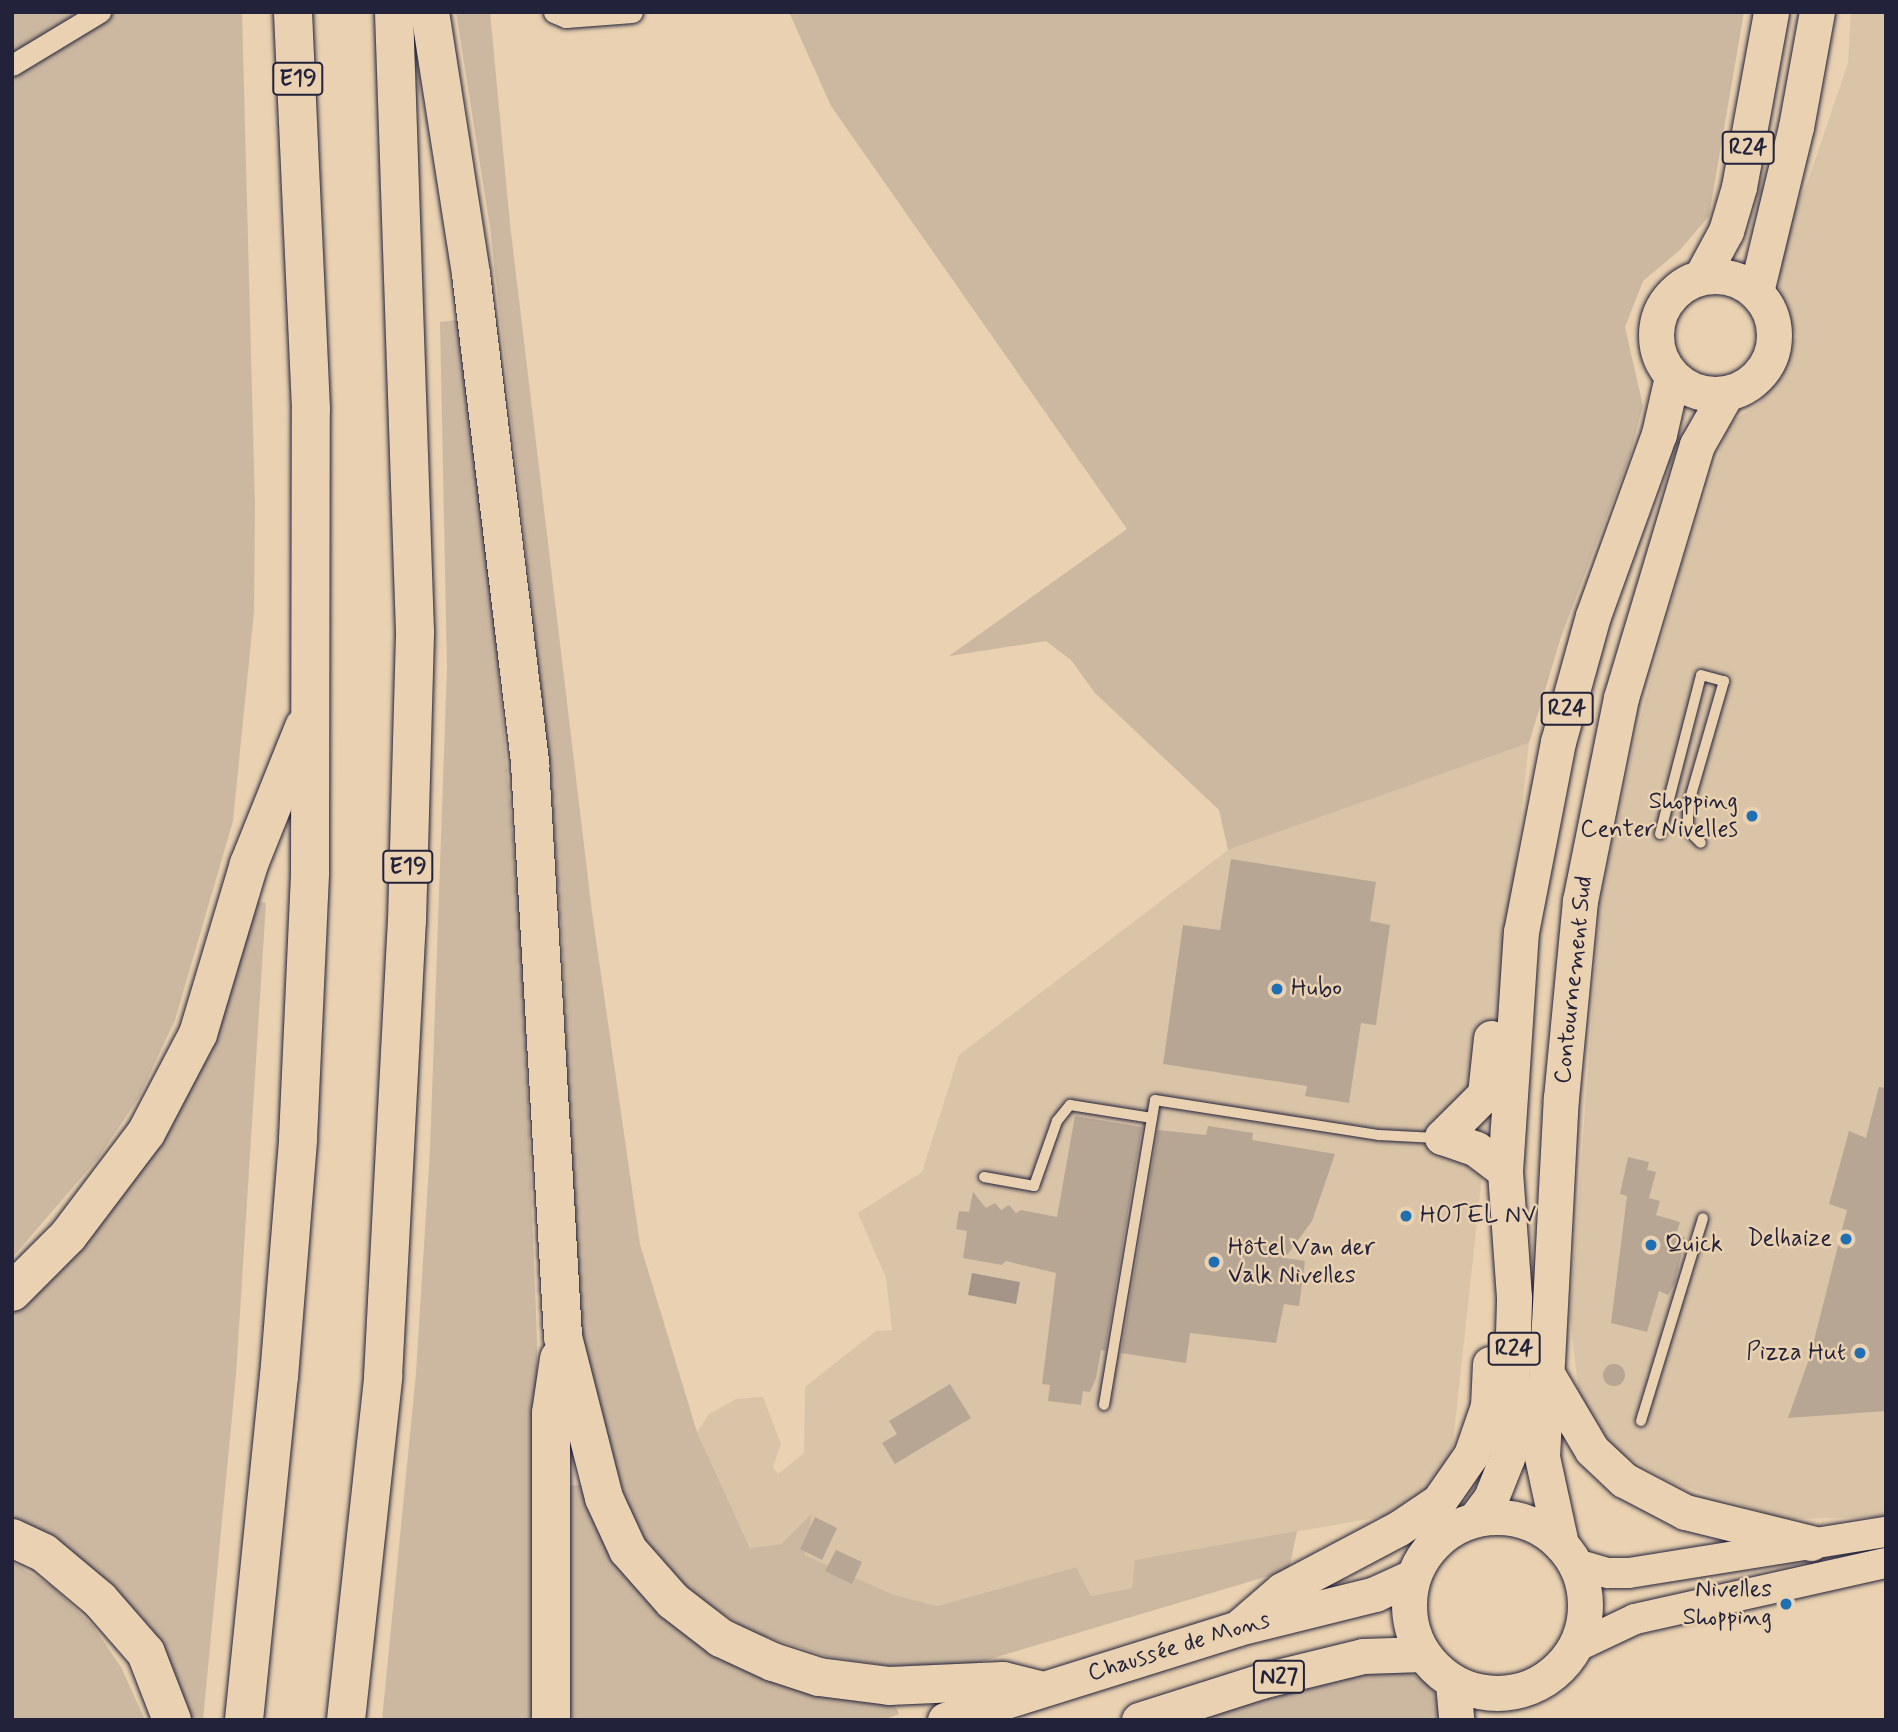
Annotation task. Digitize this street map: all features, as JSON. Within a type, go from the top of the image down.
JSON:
[{"type":"highway","name":"E19","points":[[244,1720],[260,1594],[298,1139],[313,706],[307,253],[293,12]]},
{"type":"highway","name":"E19","points":[[346,1720],[383,1377],[407,921],[415,632],[394,12]]},
{"type":"highway","points":[[430,12],[471,274],[530,764],[563,1337],[588,1446],[604,1498],[628,1550],[674,1601],[721,1638],[773,1662],[819,1677],[922,1687],[1003,1681],[1038,1690]]},
{"type":"highway","name":"R24","points":[[1476,1518],[1490,1498],[1507,1458],[1510,1435],[1514,1297],[1505,1171],[1521,932],[1558,742],[1597,603],[1668,407],[1672,376],[1660,359],[1655,339],[1657,318],[1682,285],[1701,277],[1726,231],[1738,187],[1771,12]]},
{"type":"highway","name":"R24","points":[[1726,394],[1744,387],[1770,358],[1772,319],[1756,292],[1796,127],[1817,12]]},
{"type":"highway","points":[[1701,277],[1740,281],[1756,292]]},
{"type":"highway","points":[[1672,376],[1706,394],[1726,394]]},
{"type":"highway","name":"Contournement Sud","points":[[1569,1554],[1542,1457],[1561,1097],[1580,901],[1592,824],[1621,698],[1681,493],[1708,420],[1726,394]]},
{"type":"highway","points":[[12,1292],[68,1236],[146,1133],[198,1034],[248,864],[313,706]]},
{"type":"highway","points":[[1238,1628],[1282,1590],[1399,1528],[1439,1501],[1471,1455],[1488,1406],[1493,1317],[1489,1230],[1505,1171],[1476,1149],[1442,1136],[1485,1094],[1494,1016],[1521,932]]},
{"type":"highway","points":[[551,1720],[551,1413],[563,1337]]},
{"type":"highway","points":[[1547,1374],[1592,1450],[1624,1480],[1685,1512],[1811,1543]]},
{"type":"highway","points":[[1569,1554],[1527,1522],[1507,1516],[1476,1518],[1437,1539],[1412,1577],[1408,1603],[1412,1630],[1423,1654],[1453,1682],[1480,1692],[1501,1706],[1550,1676],[1576,1647]]},
{"type":"highway","points":[[12,1538],[44,1553],[100,1600],[146,1653],[172,1720]]},
{"type":"highway","name":"R24","points":[[1569,1554],[1585,1596],[1576,1647]]},
{"type":"highway","name":"Chaussée de Mons","points":[[945,1720],[1238,1628],[1375,1594],[1412,1577]]},
{"type":"highway","name":"N27","points":[[1139,1720],[1261,1681],[1363,1656],[1423,1654]]},
{"type":"highway","points":[[1453,1682],[1456,1720]]},
{"type":"main road","points":[[1569,1554],[1608,1573],[1629,1573],[1886,1532]]},
{"type":"main road","points":[[1576,1647],[1635,1619],[1886,1563]]},
{"type":"street","points":[[12,65],[100,12]]},
{"type":"street","points":[[554,12],[566,17],[632,12]]},
{"type":"lane","points":[[1660,834],[1701,675],[1724,681],[1689,806],[1688,830],[1700,844]]},
{"type":"lane","points":[[1104,1405],[1155,1100],[1380,1135],[1425,1140],[1442,1136]]},
{"type":"lane","points":[[985,1177],[1034,1186],[1056,1121],[1070,1105],[1152,1118]]},
{"type":"lane","points":[[1641,1421],[1703,1218]]},
{"type":"shaded area","points":[[12,12],[242,12],[255,505],[254,612],[233,821],[175,1020],[139,1097],[99,1157],[12,1258]]},
{"type":"shaded area","points":[[456,12],[490,12],[510,224],[592,912],[640,1244],[697,1432],[750,1548],[781,1544],[812,1513],[805,1555],[894,1595],[937,1606],[1076,1567],[1091,1596],[1132,1588],[1135,1560],[1297,1531],[1289,1570],[970,1665],[904,1668],[829,1657],[751,1632],[696,1597],[646,1544],[626,1502],[585,1359],[575,1273],[562,940],[549,761],[490,227]]},
{"type":"shaded area","points":[[789,12],[1744,12],[1709,216],[1680,250],[1643,281],[1625,327],[1643,406],[1630,455],[1561,637],[1529,743],[1228,850],[1219,810],[1095,693],[1071,660],[1046,641],[949,656],[1127,529],[831,106]]},
{"type":"shaded area","name":"Shopping Center Nivelles","points":[[1851,12],[1886,12],[1886,1517],[1785,1519],[1673,1483],[1612,1449],[1581,1414],[1570,1317],[1600,901],[1637,731],[1682,564],[1729,424],[1760,403],[1781,353],[1797,337],[1779,304],[1781,239],[1808,181],[1848,63]]},
{"type":"shaded area","points":[[458,320],[487,533],[522,947],[537,1340],[538,1720],[382,1720],[416,1373],[430,1150],[447,667],[440,322]]},
{"type":"shaded area","points":[[1529,743],[1451,1461],[1427,1492],[1391,1515],[1135,1560],[1133,1588],[1091,1596],[1075,1567],[937,1606],[894,1595],[805,1555],[811,1514],[781,1544],[750,1548],[697,1432],[709,1414],[736,1399],[763,1397],[781,1444],[773,1467],[778,1474],[804,1453],[805,1387],[876,1331],[892,1330],[886,1278],[858,1213],[922,1172],[959,1055],[1228,850]]},
{"type":"shaded area","points":[[251,900],[266,903],[236,1375],[203,1720],[184,1720],[12,1522],[12,1307],[46,1279]]},
{"type":"shaded area","points":[[972,1273],[1020,1282],[1016,1304],[968,1295]]},
{"type":"shaded area","points":[[581,1485],[625,1573],[895,1705],[899,1714],[883,1720],[562,1720],[565,1486]]},
{"type":"shaded area","points":[[12,1562],[53,1587],[93,1626],[121,1667],[145,1720],[12,1720]]},
{"type":"shaded area","points":[[1368,1670],[1404,1670],[1430,1683],[1445,1720],[1189,1720],[1297,1685]]},
{"type":"building","name":"Hubo","points":[[1231,859],[1376,882],[1370,921],[1390,925],[1376,1025],[1361,1023],[1349,1103],[1305,1096],[1307,1086],[1163,1064],[1183,925],[1220,930]]},
{"type":"building","points":[[1879,1087],[1886,1088],[1886,1411],[1788,1418],[1810,1356],[1847,1210],[1829,1204],[1849,1131],[1866,1138]]},
{"type":"building","points":[[1075,1116],[1142,1127],[1105,1351],[1101,1350],[1096,1378],[1090,1392],[1083,1391],[1081,1405],[1048,1401],[1050,1385],[1042,1384],[1056,1273],[1006,1261],[1002,1265],[963,1258],[967,1231],[956,1229],[959,1211],[969,1212],[973,1192],[986,1208],[995,1203],[1001,1210],[1009,1205],[1016,1213],[1021,1210],[1057,1217]]},
{"type":"building","name":"Hôtel Van der Valk Nivelles","points":[[1208,1126],[1253,1133],[1252,1140],[1335,1154],[1312,1221],[1285,1258],[1305,1261],[1299,1306],[1284,1304],[1276,1343],[1190,1333],[1186,1363],[1121,1353],[1158,1130],[1206,1135]]},
{"type":"building","name":"Quick","points":[[1628,1157],[1649,1162],[1647,1170],[1656,1172],[1649,1198],[1660,1201],[1656,1215],[1680,1222],[1676,1235],[1685,1237],[1675,1283],[1668,1295],[1659,1291],[1647,1332],[1611,1323],[1627,1196],[1620,1194]]},
{"type":"building","points":[[1614,1364],[1622,1367],[1625,1375],[1622,1383],[1614,1386],[1606,1383],[1603,1375],[1606,1367]]},
{"type":"building","points":[[950,1384],[971,1418],[895,1464],[882,1443],[897,1434],[889,1421]]},
{"type":"building","points":[[815,1517],[837,1528],[822,1560],[800,1549]]},
{"type":"building","points":[[836,1550],[862,1562],[852,1584],[825,1571]]},
{"type":"place","name":"Shopping Center Nivelles","points":[[1752,816]]},
{"type":"place","name":"Hubo","points":[[1277,989]]},
{"type":"place","name":"HOTEL NV","points":[[1406,1216]]},
{"type":"place","name":"Delhaize","points":[[1846,1239]]},
{"type":"place","name":"Quick","points":[[1651,1245]]},
{"type":"place","name":"Hôtel Van der Valk Nivelles","points":[[1214,1262]]},
{"type":"place","name":"Pizza Hut","points":[[1860,1353]]},
{"type":"place","name":"Nivelles Shopping","points":[[1786,1604]]}]
